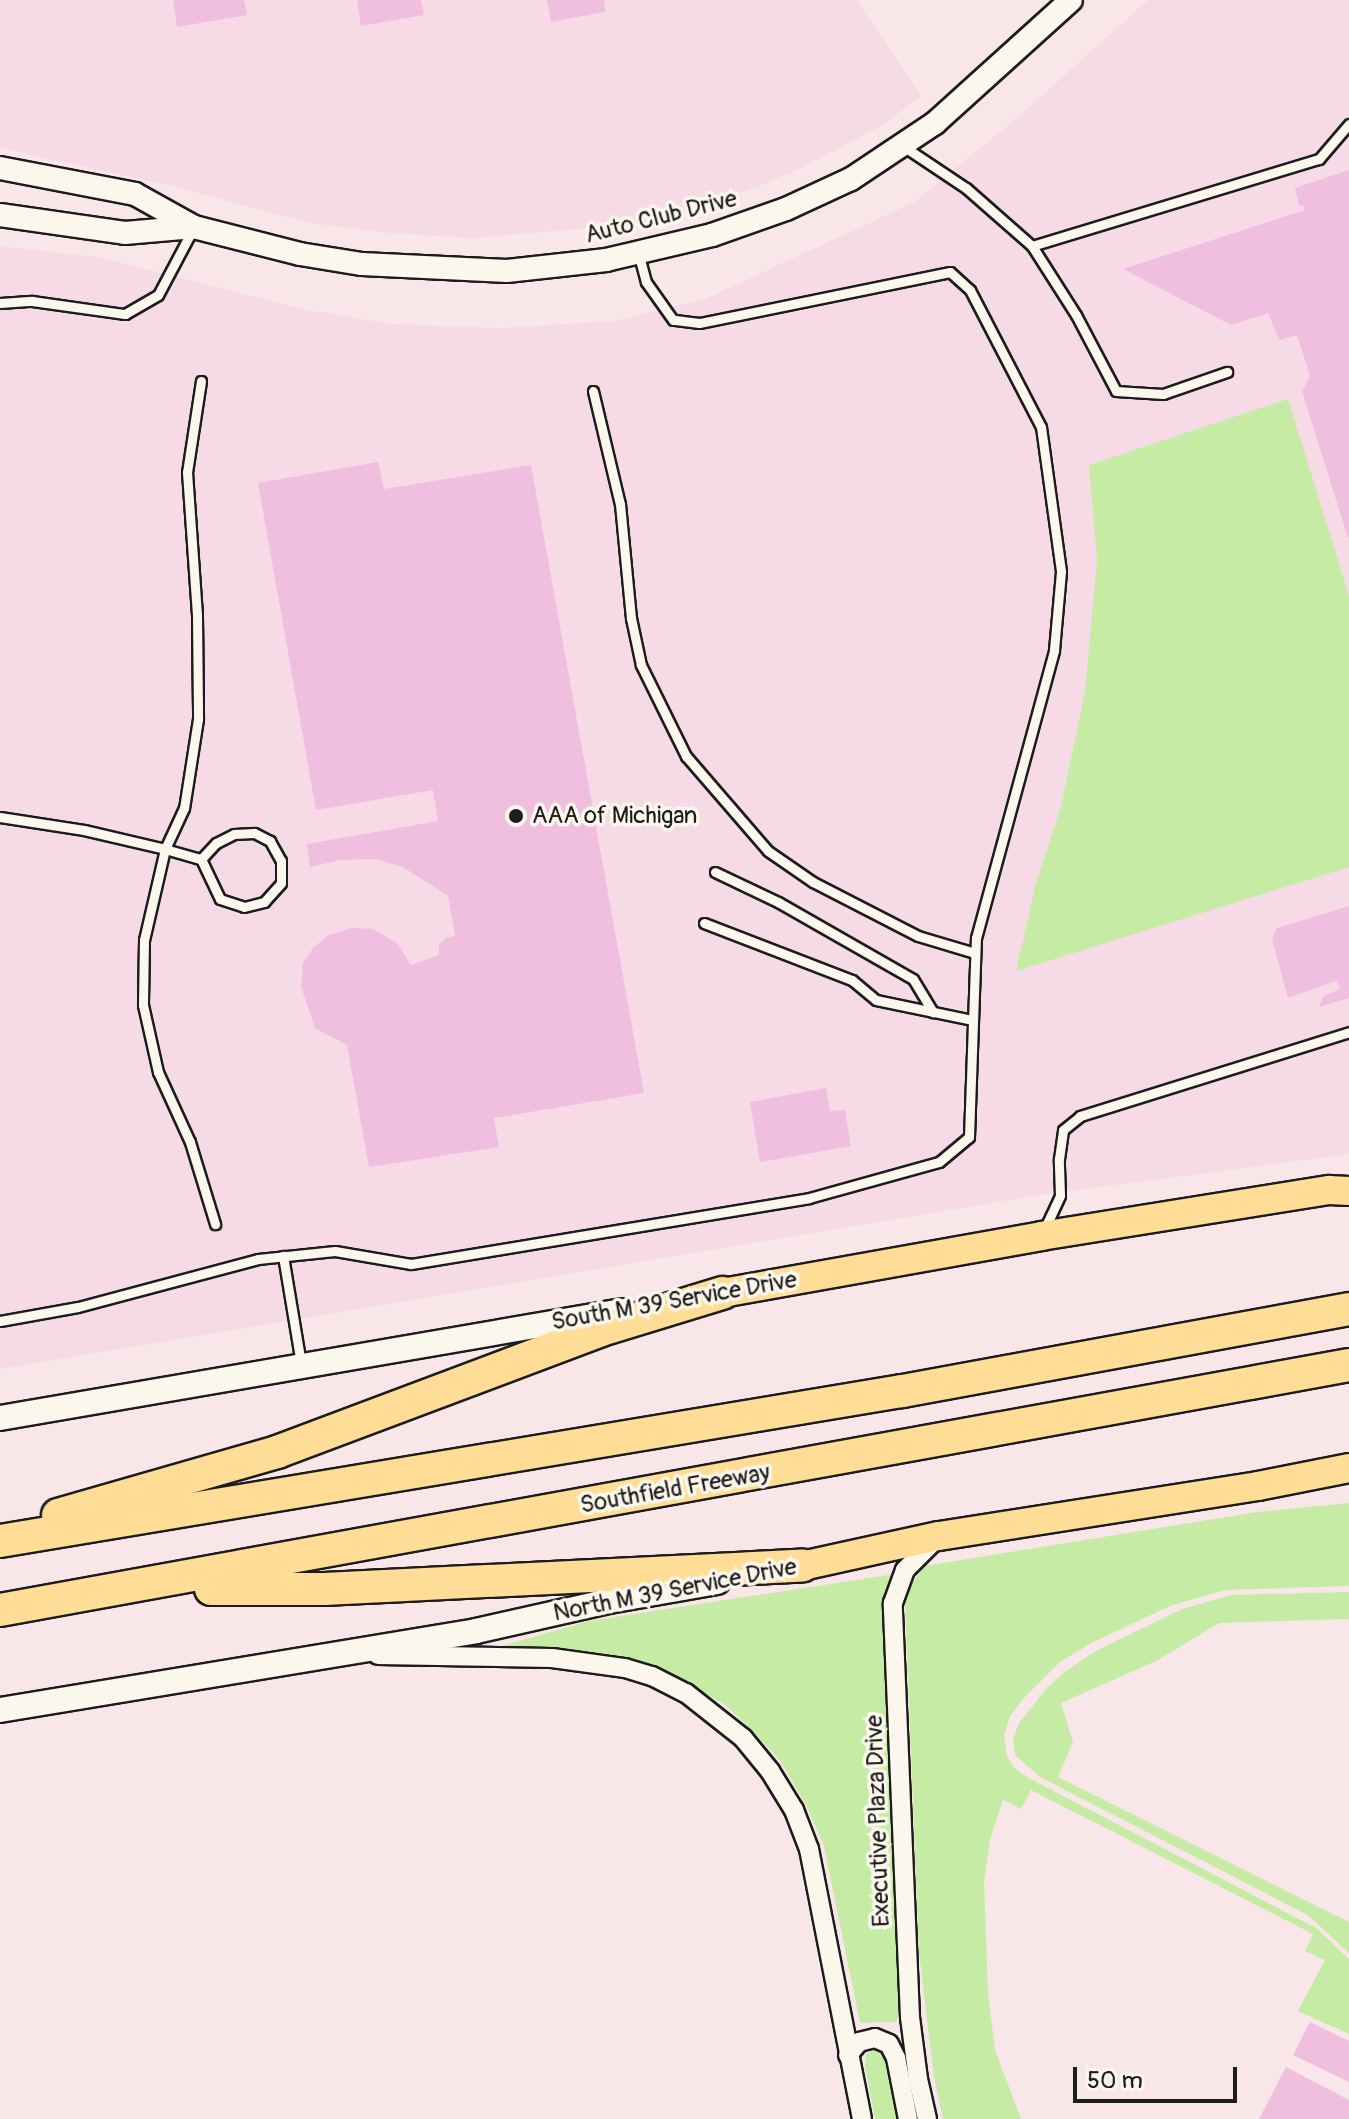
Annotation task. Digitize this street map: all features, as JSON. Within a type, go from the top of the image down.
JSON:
[{"type":"highway","points":[[0,1538],[85,1506],[323,1437],[601,1330],[722,1293]]},
{"type":"highway","points":[[0,1538],[902,1391],[1349,1309]]},
{"type":"highway","name":"Southfield Freeway","points":[[0,1610],[124,1590],[1349,1365]]},
{"type":"highway","points":[[124,1590],[324,1589],[802,1566]]},
{"type":"main road","name":"South M 39 Service Drive","points":[[0,1418],[1041,1236],[1342,1189]]},
{"type":"main road","name":"North M 39 Service Drive","points":[[0,1710],[339,1654],[802,1566],[939,1536],[1258,1486],[1349,1468]]},
{"type":"main road","points":[[1258,1486],[1349,1482]]},
{"type":"street","name":"Auto Club Drive","points":[[0,168],[135,194],[194,227],[300,254],[409,269],[544,269],[638,253],[712,235],[786,209],[851,179],[903,146],[973,91],[1071,0]]},
{"type":"street","name":"Auto Club Drive","points":[[0,215],[125,233],[194,227]]},
{"type":"street","name":"Executive Plaza Drive","points":[[927,2119],[910,2017],[893,1603],[905,1570],[939,1536]]},
{"type":"street","points":[[339,1654],[589,1661],[652,1676],[711,1710],[743,1738],[770,1771],[794,1810],[809,1849],[817,1876],[862,2119]]},
{"type":"street","points":[[848,2055],[859,2042],[875,2038],[889,2044],[896,2058],[908,2119]]},
{"type":"lane","points":[[1032,246],[1319,159],[1349,124]]},
{"type":"lane","points":[[903,146],[966,188],[1032,246],[1076,315],[1116,391],[1163,394],[1227,372]]},
{"type":"lane","points":[[0,303],[32,301],[125,314],[158,295],[194,227]]},
{"type":"lane","points":[[0,1321],[78,1307],[258,1259],[335,1251],[411,1264],[809,1198],[939,1162],[969,1137],[976,938],[1054,650],[1061,571],[1041,427],[970,290],[950,272],[699,323],[673,320],[646,282],[638,253]]},
{"type":"lane","points":[[201,381],[187,472],[197,616],[198,719],[184,808],[165,849],[144,940],[143,1005],[158,1072],[190,1142],[215,1224]]},
{"type":"lane","points":[[593,391],[620,504],[631,618],[641,665],[686,756],[768,851],[813,882],[918,936],[975,953]]},
{"type":"lane","points":[[0,817],[84,830],[201,859],[220,899],[244,907],[264,902],[281,883],[281,861],[270,841],[254,833],[234,834],[216,843],[201,859]]},
{"type":"lane","points":[[715,872],[778,902],[913,979],[933,1012]]},
{"type":"lane","points":[[704,923],[852,980],[876,1000],[973,1020]]},
{"type":"lane","points":[[1041,1236],[1060,1195],[1059,1159],[1063,1130],[1080,1116],[1349,1032]]},
{"type":"lane","points":[[283,1256],[302,1366]]},
{"type":"shaded area","points":[[0,0],[856,0],[921,96],[881,126],[797,170],[738,194],[649,223],[472,238],[390,233],[311,223],[168,185],[0,148]]},
{"type":"shaded area","points":[[1148,0],[1349,0],[1349,1154],[1039,1195],[0,1369],[0,246],[103,258],[302,309],[391,324],[501,328],[615,321],[703,300],[915,202],[1024,112]]},
{"type":"green space","points":[[1288,399],[1349,596],[1349,867],[1016,971],[1035,887],[1061,806],[1085,692],[1097,560],[1089,465]]},
{"type":"green space","points":[[1349,1503],[1349,1586],[1225,1590],[1170,1606],[1093,1642],[1060,1662],[1010,1716],[1004,1735],[1007,1756],[1014,1768],[1025,1776],[1316,1928],[1349,1959],[1349,2034],[1298,2011],[1325,1960],[1305,1951],[1313,1934],[1031,1790],[1021,1809],[1003,1800],[990,1840],[984,1882],[988,1993],[995,2050],[1021,2119],[943,2119],[934,2077],[919,1952],[905,1603],[908,1589],[925,1566],[1257,1512]]},
{"type":"green space","points":[[895,1574],[887,1622],[899,2016],[895,2022],[860,2023],[824,1846],[807,1807],[781,1762],[752,1730],[724,1704],[654,1665],[588,1654],[488,1650],[589,1621]]},
{"type":"green space","points":[[1349,1592],[1349,1619],[1219,1623],[1158,1660],[1061,1703],[1073,1742],[1058,1777],[1349,1922],[1349,1953],[1308,1915],[1040,1777],[1015,1755],[1013,1739],[1019,1723],[1046,1689],[1066,1671],[1094,1652],[1182,1609],[1232,1595]]},
{"type":"green space","points":[[877,2048],[886,2051],[905,2119],[875,2119],[865,2066],[866,2054]]},
{"type":"building","points":[[173,0],[244,0],[247,15],[177,27]]},
{"type":"building","points":[[357,0],[421,0],[424,15],[361,26]]},
{"type":"building","points":[[547,0],[604,0],[605,12],[551,22]]},
{"type":"building","points":[[1349,170],[1348,538],[1302,391],[1310,376],[1297,335],[1279,340],[1268,313],[1231,325],[1123,269],[1305,210],[1304,205],[1299,206],[1295,188]]},
{"type":"building","name":"AAA of Michigan","points":[[378,462],[384,489],[531,465],[644,1093],[494,1118],[499,1147],[369,1167],[347,1045],[315,1028],[301,987],[303,963],[313,948],[329,935],[352,928],[373,929],[397,943],[411,965],[439,955],[439,945],[446,938],[455,936],[448,896],[403,867],[376,859],[340,860],[310,867],[307,844],[438,821],[433,790],[316,810],[258,483]]},
{"type":"building","points":[[1349,906],[1349,998],[1319,1007],[1323,997],[1341,988],[1336,981],[1288,998],[1272,939],[1277,928]]},
{"type":"building","points":[[826,1088],[830,1111],[845,1110],[851,1146],[760,1162],[750,1102]]},
{"type":"building","points":[[1310,2022],[1349,2041],[1349,2082],[1293,2055]]},
{"type":"building","points":[[1286,2067],[1349,2100],[1349,2119],[1259,2119]]},
{"type":"place","name":"AAA of Michigan","points":[[516,816]]}]
